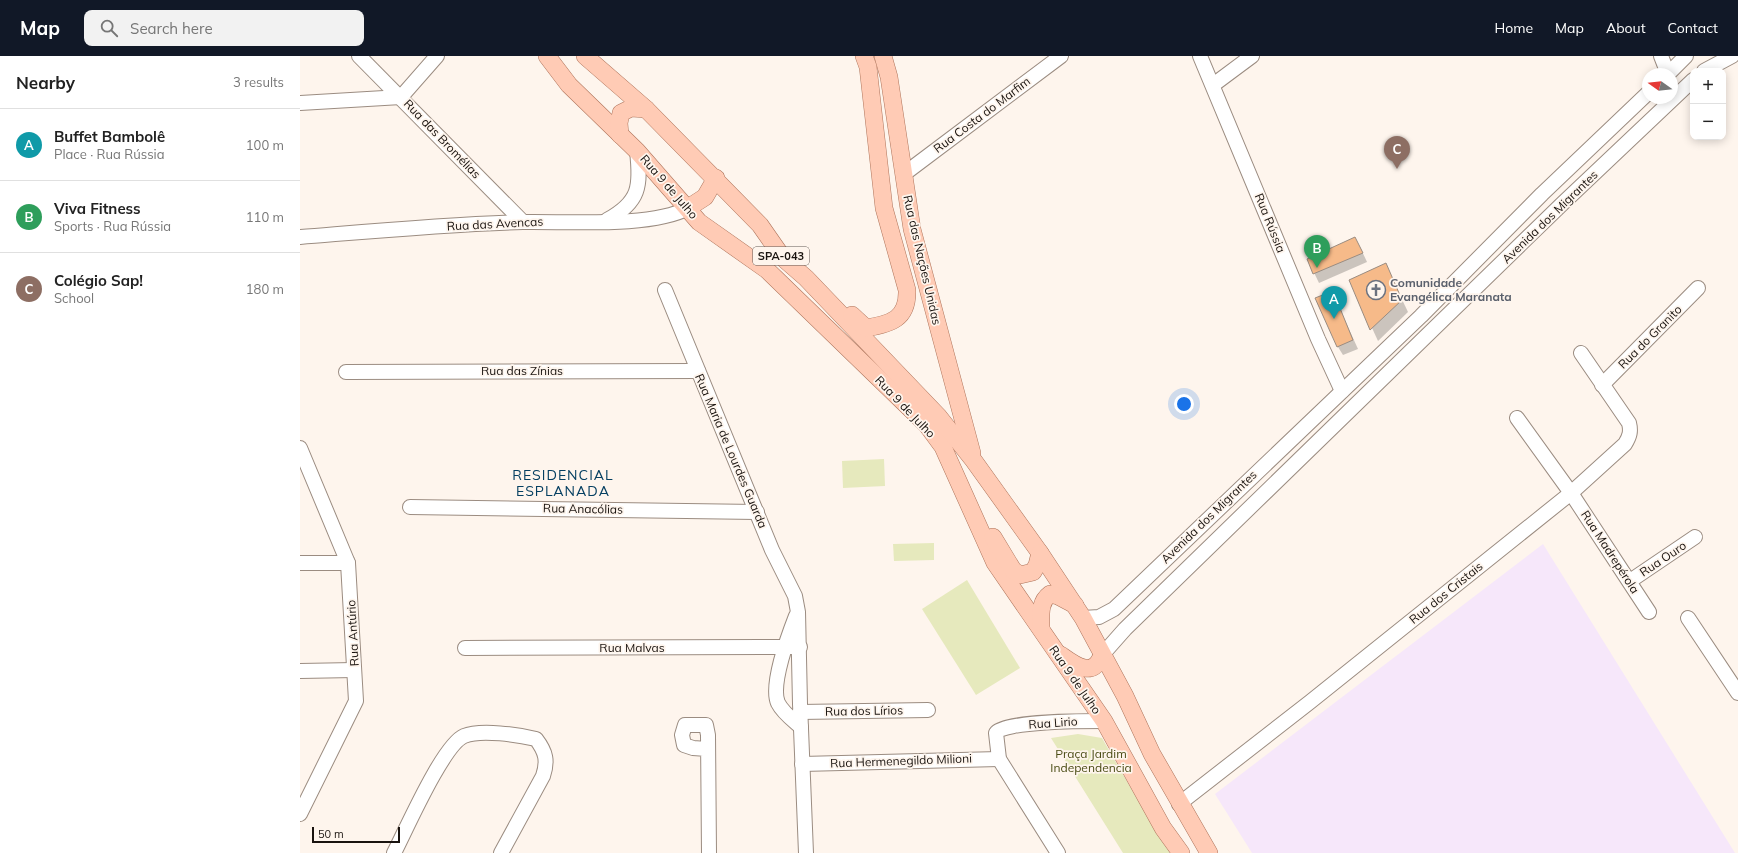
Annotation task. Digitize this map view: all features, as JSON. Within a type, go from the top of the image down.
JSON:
[{"type":"main road","name":"Rua 9 de Julho","points":[[547,56],[569,86],[637,151],[699,222],[767,270],[926,424],[943,447],[995,564],[1041,628],[1055,652],[1104,721],[1163,828],[1181,853]]},
{"type":"main road","name":"Rua 9 de Julho","points":[[585,56],[646,109],[716,178],[760,226],[783,258],[806,278],[939,416],[974,461],[1080,612],[1125,696],[1152,754],[1179,804],[1209,853]]},
{"type":"main road","name":"Rua das Nações Unidas","points":[[806,278],[866,328],[883,325],[893,321],[902,313],[907,301],[907,290],[884,208],[868,67],[864,56]]},
{"type":"main road","name":"Rua das Nações Unidas","points":[[883,56],[889,78],[912,229],[974,461]]},
{"type":"main road","points":[[620,135],[618,123],[621,113],[631,108],[646,109]]},
{"type":"main road","points":[[688,208],[705,198],[716,178]]},
{"type":"main road","points":[[943,447],[959,462],[991,536],[1013,570],[1020,575],[1033,572],[1037,565],[1040,553]]},
{"type":"main road","points":[[1041,628],[1043,600],[1050,594],[1058,596],[1080,612]]},
{"type":"main road","points":[[1055,652],[1078,668],[1088,668],[1100,662],[1102,655]]},
{"type":"main road","points":[[1124,755],[1135,762],[1160,799],[1174,808],[1179,804]]},
{"type":"street","name":"Rua das Bromélias","points":[[359,56],[523,222]]},
{"type":"street","points":[[300,104],[401,97],[437,56]]},
{"type":"street","name":"Rua Costa do Marfim","points":[[904,174],[1061,56]]},
{"type":"street","name":"Rua Rússia","points":[[1200,56],[1318,339],[1342,391]]},
{"type":"street","points":[[1213,85],[1252,56]]},
{"type":"street","points":[[1661,56],[1666,68]]},
{"type":"street","points":[[1674,68],[1686,56]]},
{"type":"street","points":[[1710,68],[1732,56]]},
{"type":"street","name":"Avenida dos Migrantes","points":[[1102,655],[1125,629],[1562,204],[1690,83]]},
{"type":"street","name":"Avenida dos Migrantes","points":[[1080,612],[1099,617],[1114,609],[1477,261],[1551,186],[1642,99]]},
{"type":"street","points":[[604,222],[622,212],[632,200],[637,190],[640,180],[637,151]]},
{"type":"street","points":[[1551,186],[1546,200],[1547,203],[1551,206],[1562,204]]},
{"type":"street","name":"Rua das Avencas","points":[[300,237],[523,222],[604,222],[671,215],[688,208]]},
{"type":"street","points":[[1519,219],[1528,220],[1532,224],[1532,231],[1528,238]]},
{"type":"street","name":"Avenida dos Migrantes","points":[[1391,371],[1399,354],[1477,280],[1480,274],[1477,261]]},
{"type":"street","name":"Rua do Granito","points":[[1602,385],[1698,288]]},
{"type":"street","name":"Rua Maria de Lourdes Guarda","points":[[665,290],[772,550],[795,596],[798,612],[800,647],[800,712],[806,853]]},
{"type":"street","name":"Rua dos Cristais","points":[[1179,804],[1310,702],[1571,493],[1625,444],[1631,430],[1628,423],[1581,353]]},
{"type":"street","name":"Rua das Zínias","points":[[346,372],[698,371]]},
{"type":"street","name":"Avenida dos Migrantes","points":[[1278,481],[1284,467],[1334,420],[1338,406],[1337,404],[1328,403]]},
{"type":"street","name":"Rua Madrepérola","points":[[1517,418],[1571,493],[1630,581],[1648,612]]},
{"type":"street","name":"Rua Antúrio","points":[[300,450],[348,563],[356,700],[306,793],[300,814]]},
{"type":"street","name":"Rua Anacólias","points":[[410,507],[757,512]]},
{"type":"street","name":"Rua Ouro","points":[[1630,581],[1696,537]]},
{"type":"street","points":[[300,563],[348,563]]},
{"type":"street","points":[[798,612],[784,648],[778,683],[777,701],[782,709],[801,727]]},
{"type":"street","points":[[1688,618],[1738,693]]},
{"type":"street","name":"Rua Malvas","points":[[465,648],[800,647]]},
{"type":"street","points":[[300,671],[354,670]]},
{"type":"street","name":"Rua dos Lírios","points":[[800,712],[928,710]]},
{"type":"street","name":"Rua Lirio","points":[[999,758],[996,733],[1002,727],[1046,722],[1104,721]]},
{"type":"street","points":[[394,853],[442,762],[454,744],[463,737],[482,733],[536,739],[544,748],[547,764],[543,776],[502,853]]},
{"type":"street","points":[[707,749],[708,853]]},
{"type":"street","points":[[999,758],[1058,853]]},
{"type":"street","name":"Rua Hermenegildo Milioni","points":[[802,764],[999,758]]},
{"type":"shaded area","points":[[1543,544],[1735,853],[1252,853],[1215,794]]},
{"type":"green space","points":[[884,459],[885,486],[843,488],[842,461]]},
{"type":"green space","points":[[934,543],[934,560],[894,561],[893,544]]},
{"type":"green space","points":[[967,580],[1020,668],[976,695],[922,609]]},
{"type":"green space","name":"Praça Jardim Independencia","points":[[1078,734],[1102,738],[1159,837],[1170,853],[1123,853],[1051,738]]},
{"type":"building","points":[[1355,237],[1363,253],[1313,274],[1307,259]]},
{"type":"building","name":"Comunidade Evangélica Maranata","points":[[1386,263],[1402,300],[1370,330],[1349,280]]},
{"type":"building","points":[[1333,291],[1353,340],[1337,347],[1315,298]]},
{"type":"place","name":"Colégio Sap!","points":[[1397,169]]},
{"type":"place","name":"Viva Fitness","points":[[1317,268]]},
{"type":"place","name":"Comunidade Evangélica Maranata","points":[[1376,290]]},
{"type":"place","name":"Buffet Bambolê","points":[[1334,319]]},
{"type":"district","name":"RESIDENCIAL ESPLANADA","points":[[563,484]]}]
